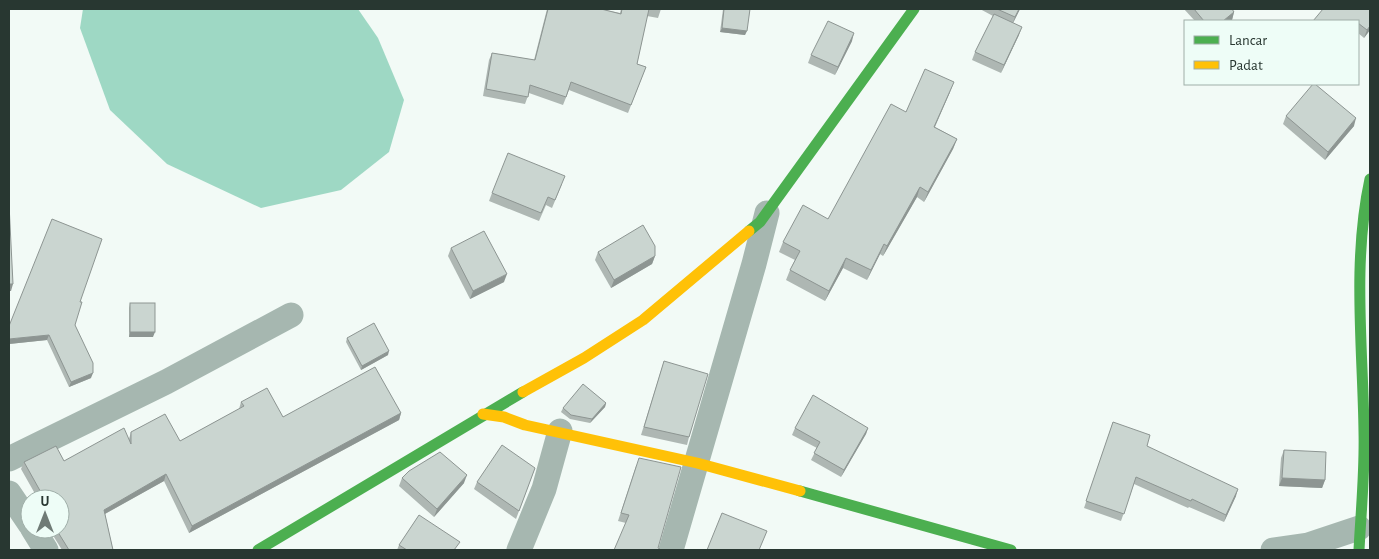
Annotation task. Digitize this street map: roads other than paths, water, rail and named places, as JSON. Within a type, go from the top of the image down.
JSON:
[{"type":"street","points":[[258,550],[484,414],[584,358],[643,320],[760,222],[914,9]]},
{"type":"street","points":[[1273,550],[1308,544],[1359,539],[1366,386],[1360,282],[1363,210],[1370,179]]},
{"type":"street","points":[[671,550],[767,213]]},
{"type":"street","points":[[9,459],[166,382],[290,315]]},
{"type":"street","points":[[484,414],[504,417],[525,425],[560,431],[697,463],[938,528],[1011,550]]},
{"type":"street","points":[[519,550],[544,489],[560,431]]},
{"type":"street","points":[[9,493],[20,509]]},
{"type":"street","points":[[39,539],[46,550]]}]
